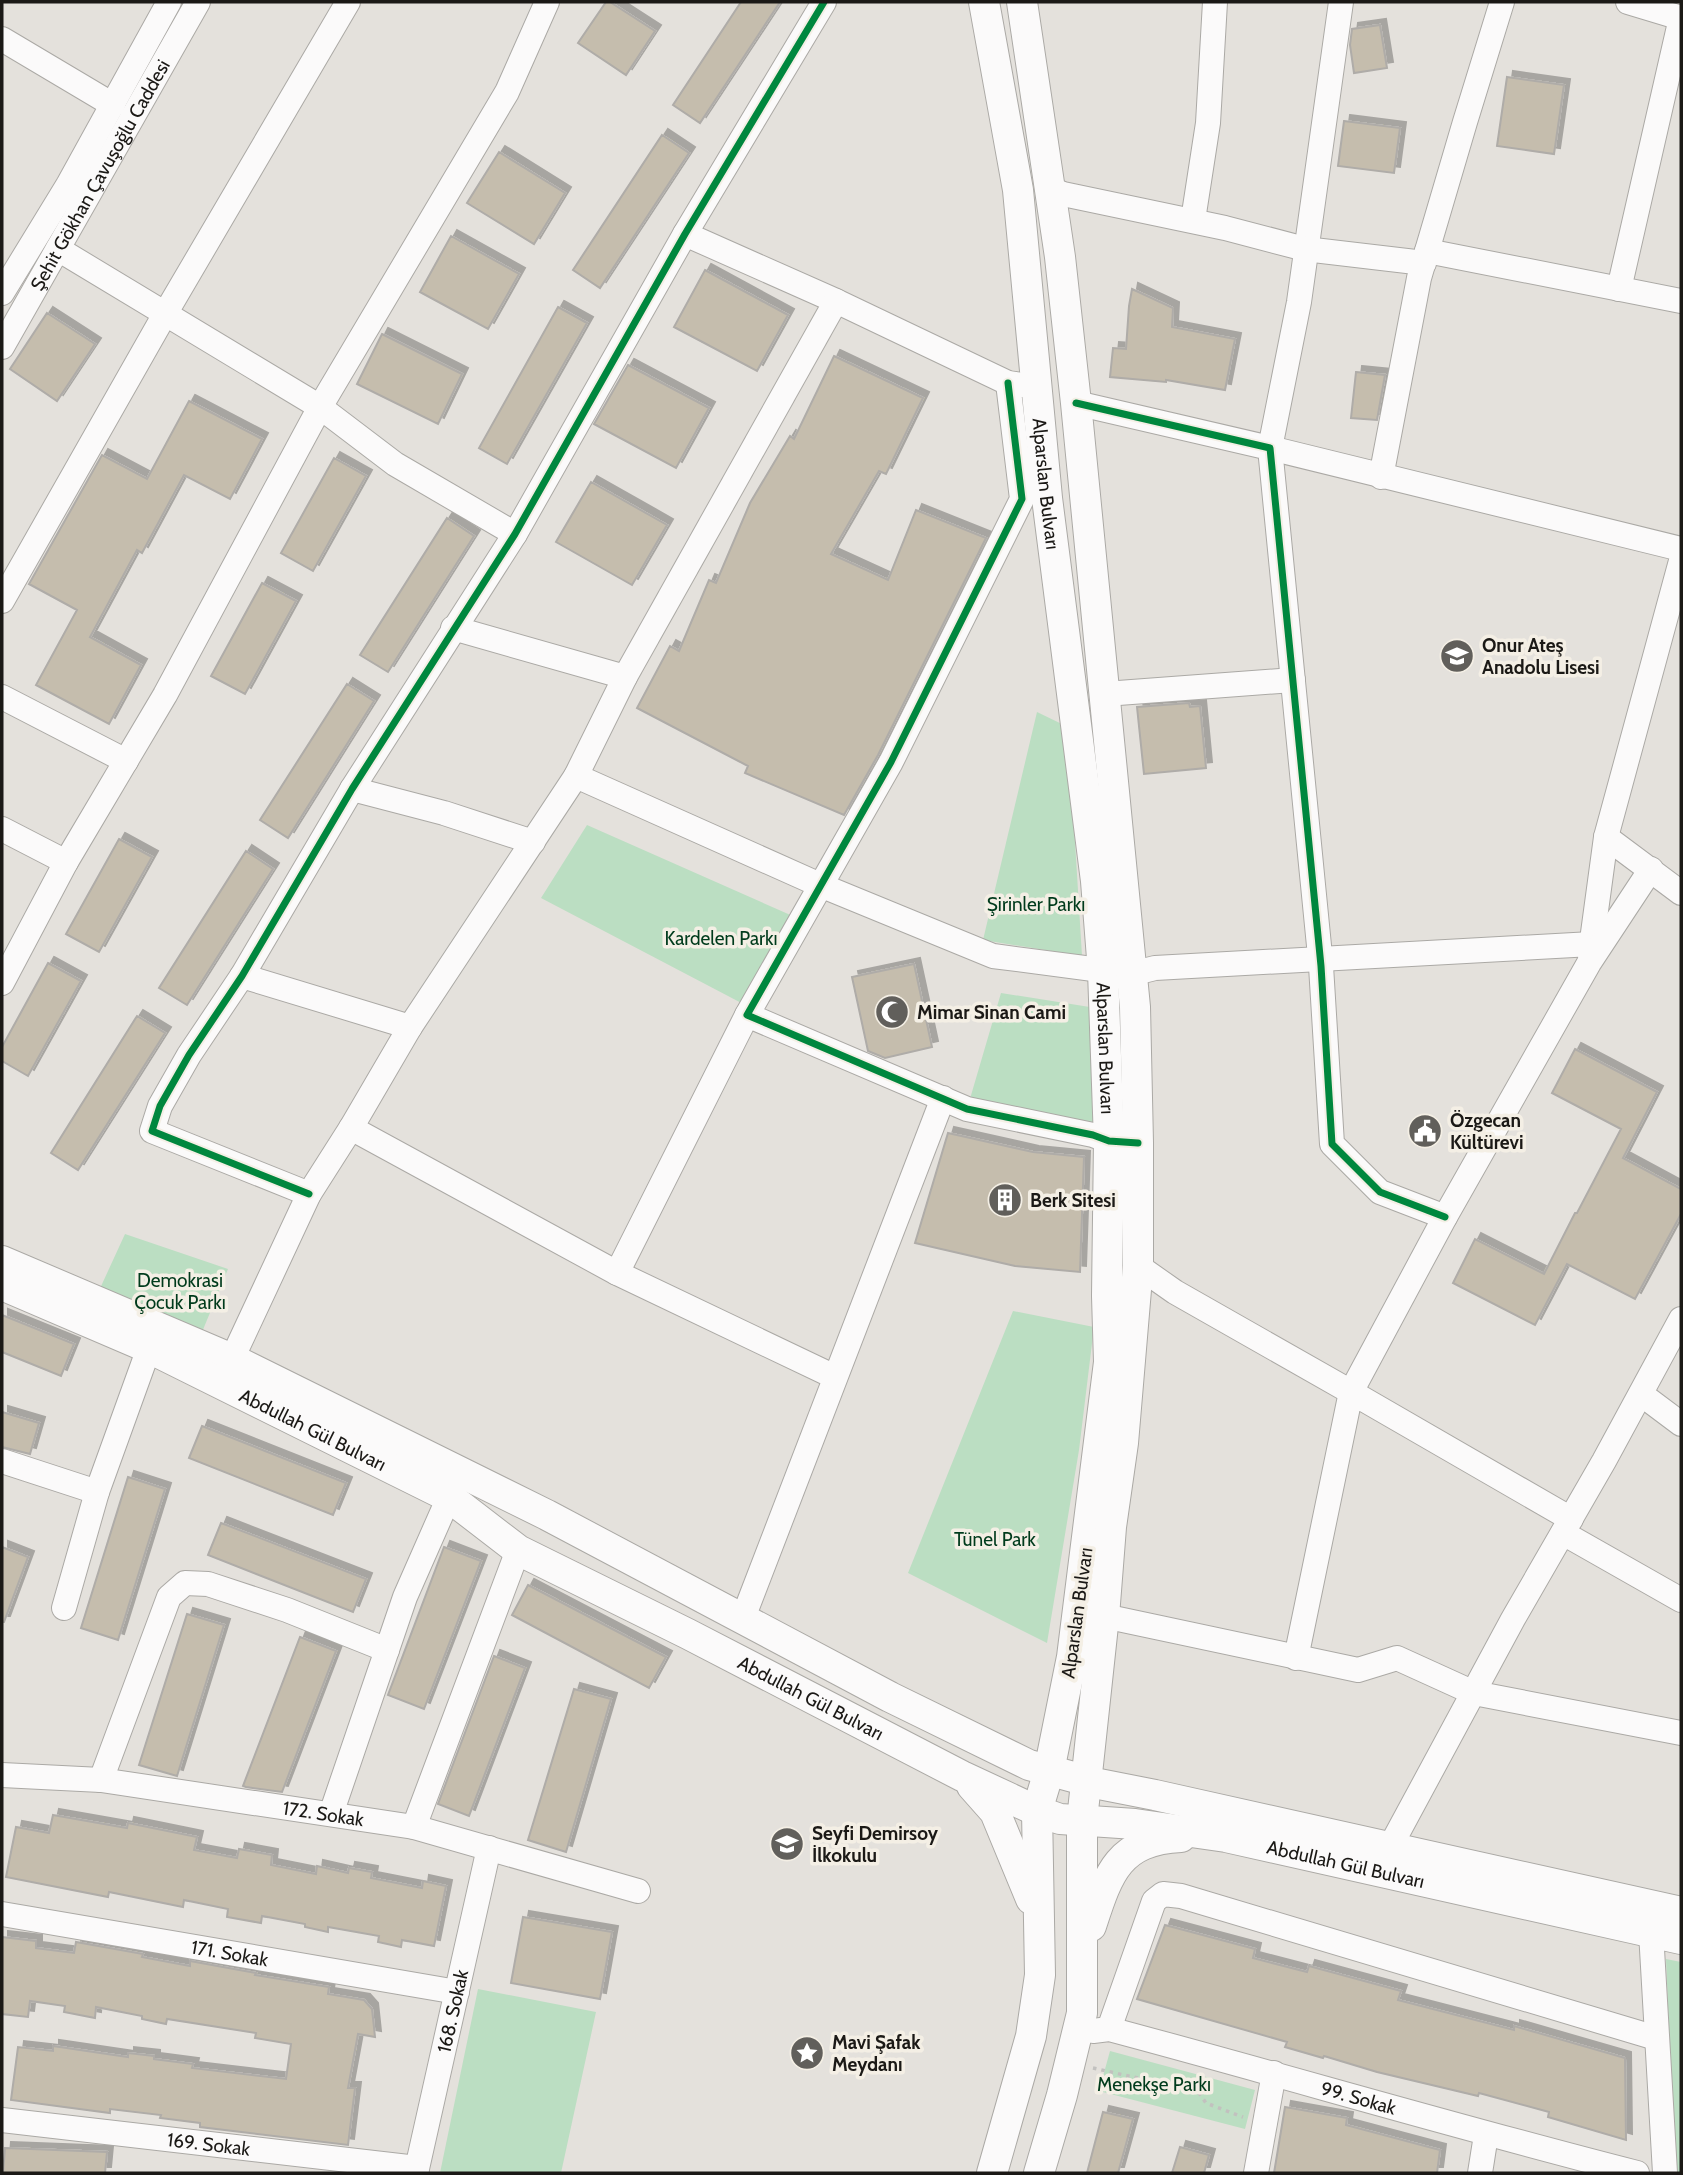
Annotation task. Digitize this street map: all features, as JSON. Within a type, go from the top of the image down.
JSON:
[{"type":"main road","name":"Alparslan Bulvarı","points":[[984,2],[1018,190],[1023,385],[1034,498],[1096,881],[1117,972],[1135,1007],[1107,1296],[1109,1362],[1072,1657],[1049,1771],[1037,1811],[1040,1975],[1031,2036],[992,2173]]},
{"type":"main road","name":"Alparslan Bulvarı","points":[[1022,2],[1050,189],[1076,403],[1105,694],[1117,972]]},
{"type":"main road","name":"Alparslan Bulvarı","points":[[1039,2173],[1082,2013],[1082,1820],[1111,1528],[1123,1444],[1138,1266],[1123,1142]]},
{"type":"main road","name":"Abdullah Gül Bulvarı","points":[[2,1261],[232,1359],[547,1515],[902,1703],[1029,1765],[1086,1781],[1681,1912]]},
{"type":"main road","name":"Abdullah Gül Bulvarı","points":[[2,1285],[149,1348],[449,1497],[518,1550],[688,1634],[962,1776],[1037,1811],[1060,1819],[1135,1824],[1226,1837],[1681,1939]]},
{"type":"main road","points":[[962,1776],[981,1794],[1005,1831],[1031,1898],[1041,1936]]},
{"type":"main road","points":[[1083,1949],[1103,1888],[1120,1859],[1149,1843],[1177,1837],[1226,1837]]},
{"type":"street","points":[[2,293],[68,185],[169,2]]},
{"type":"street","name":"Şehit Gökhan Çavuşoğlu Caddesi","points":[[2,347],[198,2]]},
{"type":"street","points":[[2,601],[165,314],[348,2]]},
{"type":"street","points":[[2,983],[66,862],[165,695],[320,407],[507,92],[547,2]]},
{"type":"street","points":[[309,1194],[152,1131],[160,1106],[189,1055],[242,976],[352,789],[515,534],[685,234],[824,2]]},
{"type":"street","points":[[1193,220],[1208,123],[1215,2]]},
{"type":"street","points":[[1341,2],[1299,302],[1270,447],[1320,958],[1332,1144],[1380,1192],[1445,1217]]},
{"type":"street","points":[[1381,477],[1425,257],[1502,2]]},
{"type":"street","points":[[1619,289],[1681,18],[1628,2]]},
{"type":"street","points":[[2,39],[113,105]]},
{"type":"street","points":[[1050,189],[1063,194],[1193,220],[1305,249],[1425,257],[1681,301]]},
{"type":"street","points":[[685,234],[1023,385]]},
{"type":"street","points":[[58,249],[320,407],[395,464],[515,534]]},
{"type":"street","points":[[232,1359],[309,1194],[410,1027],[576,776],[625,677],[836,301]]},
{"type":"street","points":[[1076,403],[1270,447],[1381,477],[1681,549]]},
{"type":"street","points":[[617,1273],[747,1015],[891,762],[1034,498]]},
{"type":"street","points":[[1590,954],[1606,837],[1681,561]]},
{"type":"street","points":[[453,628],[625,677]]},
{"type":"street","points":[[1105,694],[1293,680]]},
{"type":"street","points":[[2,697],[126,761]]},
{"type":"street","points":[[576,776],[820,885],[992,956],[1117,972],[1320,958],[1590,954]]},
{"type":"street","points":[[352,789],[444,813],[533,842]]},
{"type":"street","points":[[2,829],[66,862]]},
{"type":"street","points":[[1606,837],[1681,893]]},
{"type":"street","points":[[1296,1658],[1351,1392],[1590,954],[1651,869]]},
{"type":"street","points":[[242,976],[410,1027]]},
{"type":"street","points":[[747,1015],[967,1109],[1123,1142]]},
{"type":"street","points":[[743,1618],[943,1098]]},
{"type":"street","points":[[351,1128],[617,1273],[835,1377]]},
{"type":"street","points":[[1138,1266],[1175,1292],[1351,1392],[1681,1600]]},
{"type":"street","points":[[1390,1847],[1513,1619],[1681,1319]]},
{"type":"street","points":[[64,1608],[97,1492],[149,1348]]},
{"type":"street","points":[[1641,1394],[1681,1424]]},
{"type":"street","points":[[2,1461],[97,1492]]},
{"type":"street","points":[[331,1814],[405,1597],[449,1497]]},
{"type":"street","points":[[414,1827],[518,1550]]},
{"type":"street","points":[[101,1780],[169,1597],[185,1583],[208,1584],[287,1610],[387,1650]]},
{"type":"street","points":[[1104,1616],[1359,1670],[1397,1658],[1474,1693],[1681,1733]]},
{"type":"street","name":"172. Sokak","points":[[2,1775],[101,1780],[414,1827],[638,1891]]},
{"type":"street","name":"168. Sokak","points":[[416,2171],[489,1848]]},
{"type":"street","points":[[1109,2029],[1154,1901],[1163,1894],[1194,1900],[1656,2038]]},
{"type":"street","name":"171. Sokak","points":[[2,1914],[457,1992]]},
{"type":"street","points":[[1651,1932],[1665,2173]]},
{"type":"street","name":"99. Sokak","points":[[1078,2033],[1109,2029],[1486,2135],[1637,2173]]},
{"type":"street","points":[[1256,2173],[1273,2073]]},
{"type":"street","name":"169. Sokak","points":[[2,2120],[416,2171]]},
{"type":"street","points":[[1480,2173],[1486,2135]]},
{"type":"path","points":[[1070,2063],[1142,2079],[1195,2087],[1206,2103],[1228,2113],[1265,2123]]},
{"type":"green space","name":"Şirinler Parkı","points":[[1037,712],[1068,727],[1082,956],[983,940]]},
{"type":"green space","name":"Kardelen Parkı","points":[[587,825],[795,917],[749,1007],[541,898]]},
{"type":"green space","points":[[1001,993],[1096,1008],[1093,1135],[967,1109]]},
{"type":"green space","name":"Demokrasi Çocuk Parkı","points":[[125,1234],[228,1269],[200,1337],[97,1295]]},
{"type":"green space","name":"Tünel Park","points":[[1013,1311],[1094,1327],[1079,1450],[1047,1643],[908,1573]]},
{"type":"green space","points":[[1666,1959],[1681,1962],[1681,2173],[1675,2172]]},
{"type":"green space","points":[[478,1989],[596,2012],[561,2173],[440,2173]]},
{"type":"green space","name":"Menekşe Parkı","points":[[1110,2051],[1255,2090],[1245,2129],[1099,2091]]},
{"type":"building","points":[[606,2],[655,31],[626,75],[578,43]]},
{"type":"building","points":[[741,2],[780,2],[700,123],[673,105]]},
{"type":"building","points":[[1380,25],[1387,68],[1354,73],[1350,45],[1352,29]]},
{"type":"building","points":[[1507,77],[1564,85],[1554,154],[1497,146]]},
{"type":"building","points":[[1344,121],[1400,128],[1394,173],[1338,166]]},
{"type":"building","points":[[662,135],[689,153],[600,288],[573,270]]},
{"type":"building","points":[[499,152],[565,193],[534,244],[467,203]]},
{"type":"building","points":[[451,236],[519,274],[488,329],[420,292]]},
{"type":"building","points":[[705,270],[788,315],[757,371],[674,327]]},
{"type":"building","points":[[1132,289],[1173,308],[1172,327],[1235,339],[1225,390],[1166,380],[1110,377],[1113,348],[1126,349]]},
{"type":"building","points":[[558,307],[587,323],[507,464],[479,448]]},
{"type":"building","points":[[47,313],[95,344],[57,401],[10,369]]},
{"type":"building","points":[[382,334],[462,374],[438,424],[357,384]]},
{"type":"building","points":[[834,356],[923,398],[886,474],[879,471],[831,554],[888,580],[916,510],[986,538],[878,755],[844,815],[745,773],[748,766],[637,708],[670,646],[679,651],[709,580],[716,583],[750,503],[790,436],[794,439]]},
{"type":"building","points":[[628,365],[709,408],[676,468],[594,424]]},
{"type":"building","points":[[1356,372],[1385,375],[1377,420],[1351,418]]},
{"type":"building","points":[[189,401],[262,439],[230,499],[184,475],[142,553],[137,550],[90,637],[141,665],[109,724],[36,685],[77,610],[29,584],[102,455],[147,479]]},
{"type":"building","points":[[334,458],[366,476],[313,571],[281,553]]},
{"type":"building","points":[[591,482],[667,525],[632,585],[556,542]]},
{"type":"building","points":[[447,518],[474,536],[388,672],[360,655]]},
{"type":"building","points":[[262,583],[296,601],[245,694],[211,676]]},
{"type":"building","points":[[347,684],[374,701],[288,838],[260,820]]},
{"type":"building","points":[[1189,703],[1190,707],[1200,706],[1206,768],[1144,774],[1137,707]]},
{"type":"building","points":[[119,839],[152,857],[99,952],[66,934]]},
{"type":"building","points":[[246,851],[273,869],[187,1005],[159,988]]},
{"type":"building","points":[[48,963],[81,981],[28,1076],[2,1061],[2,1047]]},
{"type":"building","name":"Mimar Sinan Cami","points":[[914,964],[932,1047],[885,1058],[868,1051],[852,977]]},
{"type":"building","points":[[137,1016],[165,1033],[78,1170],[51,1153]]},
{"type":"building","points":[[1575,1049],[1657,1092],[1623,1158],[1681,1189],[1681,1214],[1635,1299],[1567,1264],[1535,1325],[1453,1283],[1475,1239],[1544,1274],[1621,1129],[1552,1093]]},
{"type":"building","name":"Berk Sitesi","points":[[948,1133],[1033,1152],[1084,1157],[1080,1272],[1015,1266],[915,1243]]},
{"type":"building","points":[[2,1315],[74,1344],[61,1376],[2,1352]]},
{"type":"building","points":[[2,1412],[39,1423],[30,1454],[2,1447]]},
{"type":"building","points":[[202,1426],[346,1483],[333,1515],[189,1458]]},
{"type":"building","points":[[128,1477],[165,1489],[118,1640],[81,1628]]},
{"type":"building","points":[[221,1523],[366,1579],[353,1612],[208,1555]]},
{"type":"building","points":[[2,1547],[28,1557],[4,1622],[2,1622]]},
{"type":"building","points":[[444,1547],[481,1561],[424,1709],[388,1695]]},
{"type":"building","points":[[528,1585],[666,1657],[649,1688],[512,1615]]},
{"type":"building","points":[[187,1614],[224,1625],[177,1776],[139,1765]]},
{"type":"building","points":[[300,1637],[336,1651],[282,1792],[243,1786]]},
{"type":"building","points":[[494,1656],[525,1668],[469,1816],[438,1804]]},
{"type":"building","points":[[574,1689],[611,1699],[566,1852],[528,1840]]},
{"type":"building","points":[[53,1815],[127,1828],[128,1823],[197,1837],[194,1850],[237,1858],[239,1849],[272,1855],[271,1865],[316,1874],[317,1866],[348,1873],[349,1868],[372,1872],[371,1878],[422,1888],[423,1881],[446,1886],[434,1946],[402,1940],[401,1947],[378,1942],[379,1936],[328,1927],[328,1932],[305,1927],[305,1924],[262,1916],[261,1923],[227,1917],[228,1909],[184,1900],[183,1907],[109,1892],[108,1897],[6,1877],[16,1827],[49,1833]]},
{"type":"building","points":[[523,1917],[612,1932],[600,1999],[511,1983]]},
{"type":"building","points":[[1165,1925],[1255,1949],[1253,1958],[1307,1972],[1309,1966],[1401,1991],[1398,2000],[1514,2030],[1514,2026],[1625,2058],[1626,2140],[1548,2117],[1549,2112],[1479,2093],[1478,2096],[1377,2072],[1324,2056],[1323,2058],[1285,2047],[1287,2042],[1137,1999]]},
{"type":"building","points":[[2,1937],[36,1941],[36,1948],[74,1953],[76,1942],[190,1966],[190,1961],[329,1987],[328,1994],[364,2000],[372,2009],[375,2037],[358,2034],[348,2088],[355,2088],[348,2145],[200,2127],[200,2123],[160,2118],[161,2115],[110,2109],[110,2113],[11,2100],[18,2047],[53,2051],[53,2046],[128,2057],[128,2053],[154,2056],[154,2059],[193,2064],[192,2068],[286,2079],[291,2044],[255,2038],[256,2033],[167,2019],[166,2024],[142,2019],[142,2016],[96,2007],[95,2018],[64,2012],[65,2006],[30,2001],[28,2017],[2,2014]]},
{"type":"building","points":[[1285,2107],[1347,2118],[1346,2125],[1440,2150],[1437,2173],[1274,2173]]},
{"type":"building","points":[[1103,2112],[1133,2119],[1118,2173],[1087,2173]]},
{"type":"building","points":[[1180,2147],[1209,2155],[1204,2173],[1172,2173]]},
{"type":"building","points":[[5,2148],[107,2152],[105,2173],[3,2173]]},
{"type":"cycle path","points":[[309,1194],[152,1131],[160,1106],[189,1055],[242,976],[352,789],[515,534],[685,234],[824,2]]},
{"type":"cycle path","points":[[1008,383],[1022,499],[891,762],[747,1015],[967,1109],[1093,1135],[1109,1141],[1138,1143]]},
{"type":"cycle path","points":[[1076,403],[1270,448],[1321,966],[1332,1144],[1380,1192],[1445,1217]]},
{"type":"place","name":"Onur Ateş Anadolu Lisesi","points":[[1457,656]]},
{"type":"place","name":"Mimar Sinan Cami","points":[[892,1012]]},
{"type":"place","name":"Özgecan Kültürevi","points":[[1425,1131]]},
{"type":"place","name":"Berk Sitesi","points":[[1005,1200]]},
{"type":"place","name":"Seyfi Demirsoy İlkokulu","points":[[787,1844]]},
{"type":"place","name":"Mavi Şafak Meydanı","points":[[807,2053]]}]
